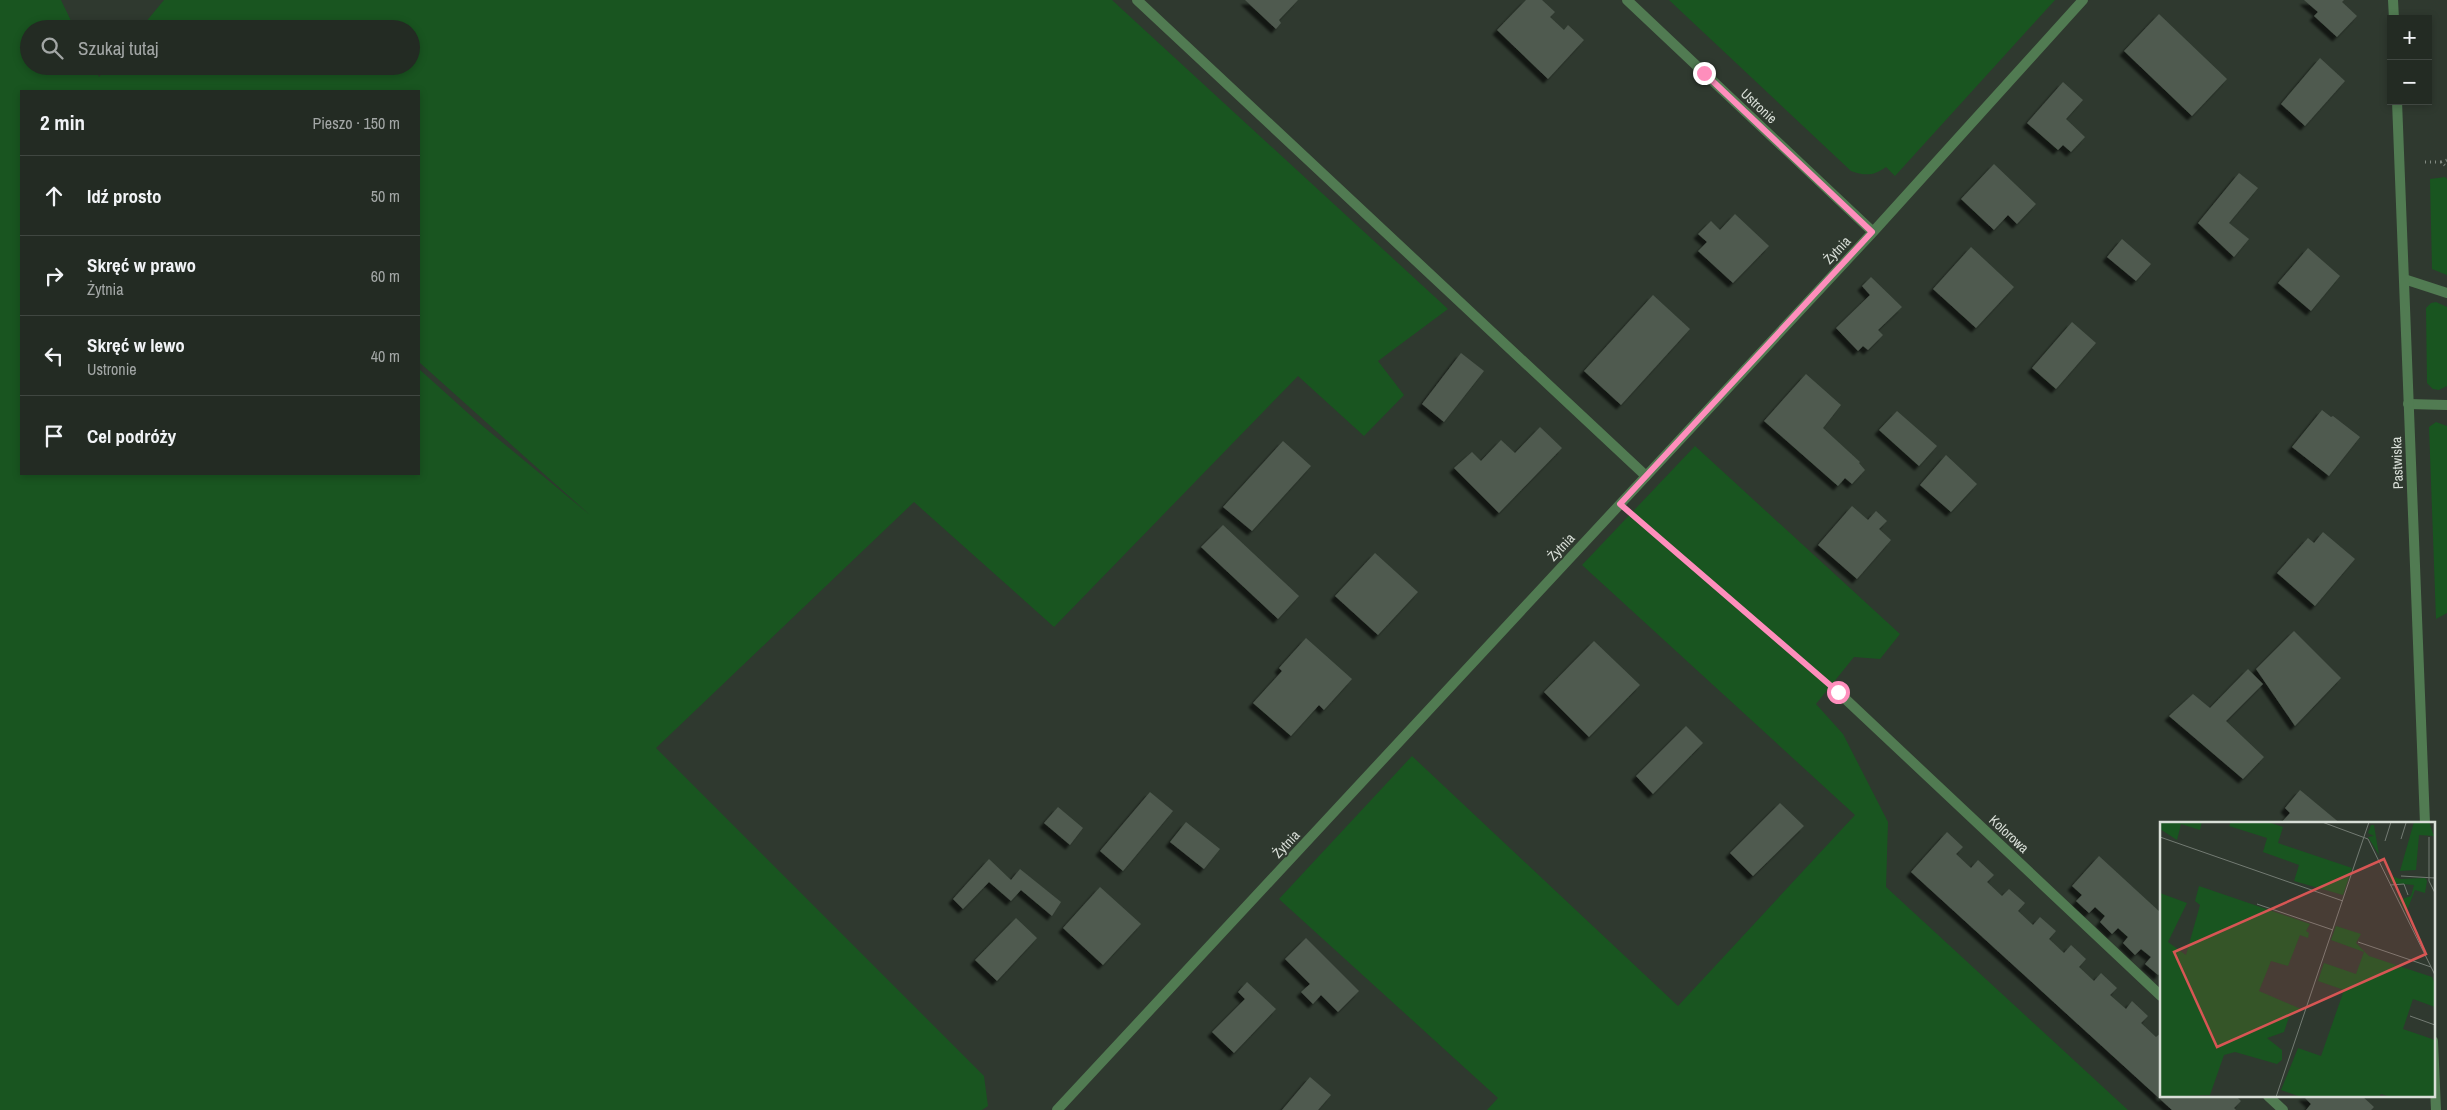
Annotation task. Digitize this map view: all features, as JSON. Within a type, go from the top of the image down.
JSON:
[{"type":"street","points":[[1137,0],[1646,476]]},
{"type":"street","name":"Ustronie","points":[[1627,0],[1872,232]]},
{"type":"street","name":"Żytnia","points":[[1058,1110],[1872,232],[2083,0]]},
{"type":"street","points":[[2393,0],[2394,15]]},
{"type":"street","name":"Pastwiska","points":[[2397,105],[2425,822]]},
{"type":"street","points":[[2404,279],[2447,293]]},
{"type":"street","points":[[2408,404],[2447,405]]},
{"type":"street","name":"Kolorowa","points":[[1838,692],[2160,995]]},
{"type":"street","points":[[2434,1064],[2436,1110]]},
{"type":"street","points":[[2270,1098],[2283,1110]]},
{"type":"path","points":[[2441,162],[2447,160]]},
{"type":"path","points":[[1620,504],[1838,692]]},
{"type":"green space","points":[[0,0],[61,0],[71,20],[20,20],[20,75],[98,75],[99,77],[101,75],[420,75],[420,20],[147,20],[164,0],[1112,0],[1448,309],[1378,361],[1404,395],[1364,436],[1298,376],[1054,627],[914,502],[656,748],[984,1076],[988,1106],[982,1110],[0,1110]]},
{"type":"green space","points":[[1669,0],[2055,0],[1895,176],[1886,167],[1869,174],[1851,171]]},
{"type":"green space","points":[[2445,177],[2447,179],[2447,275],[2432,269],[2430,179]]},
{"type":"green space","points":[[2436,302],[2447,307],[2447,386],[2439,390],[2433,389],[2427,383],[2426,308],[2431,303]]},
{"type":"green space","points":[[2436,422],[2447,426],[2447,613],[2436,619],[2429,427]]},
{"type":"green space","points":[[1695,446],[1900,634],[1880,659],[1854,657],[1816,704],[1843,734],[1888,822],[1886,887],[2128,1110],[1487,1110],[1498,1098],[1279,899],[1412,756],[1678,1006],[1855,815],[1582,565]]},
{"type":"building","points":[[1245,0],[1298,0],[1279,20],[1281,23],[1276,29]]},
{"type":"building","points":[[1526,0],[1542,0],[1555,12],[1550,17],[1564,30],[1568,25],[1584,40],[1548,79],[1497,30]]},
{"type":"building","points":[[2304,0],[2344,0],[2342,2],[2357,16],[2337,37],[2314,16],[2318,12]]},
{"type":"building","points":[[2159,14],[2227,79],[2192,116],[2124,51]]},
{"type":"building","points":[[2320,58],[2345,81],[2305,126],[2281,104]]},
{"type":"building","points":[[2063,82],[2083,100],[2066,119],[2085,137],[2071,152],[2063,145],[2058,150],[2027,123]]},
{"type":"building","points":[[1994,164],[2036,204],[2017,224],[2008,215],[1994,230],[1961,199]]},
{"type":"building","points":[[2239,173],[2258,188],[2229,223],[2249,239],[2234,257],[2198,223]]},
{"type":"building","points":[[1735,214],[1769,246],[1733,283],[1698,251],[1707,242],[1698,234],[1711,221],[1720,230]]},
{"type":"building","points":[[2122,239],[2151,264],[2136,281],[2107,257]]},
{"type":"building","points":[[1971,247],[2014,287],[1976,328],[1933,289]]},
{"type":"building","points":[[2308,248],[2340,276],[2311,311],[2278,283]]},
{"type":"building","points":[[1871,277],[1902,307],[1878,330],[1883,335],[1868,350],[1863,346],[1858,351],[1836,328],[1870,295],[1862,286]]},
{"type":"building","points":[[1653,295],[1690,329],[1621,405],[1584,371]]},
{"type":"building","points":[[2072,322],[2096,343],[2056,389],[2032,368]]},
{"type":"building","points":[[1461,353],[1484,371],[1444,422],[1422,404]]},
{"type":"building","points":[[1806,374],[1841,405],[1823,428],[1860,462],[1865,470],[1852,484],[1845,478],[1838,486],[1764,421]]},
{"type":"building","points":[[2322,410],[2360,437],[2329,476],[2292,447]]},
{"type":"building","points":[[1897,411],[1937,446],[1919,466],[1879,430]]},
{"type":"building","points":[[1540,427],[1562,448],[1499,513],[1454,468],[1472,452],[1481,461],[1501,440],[1515,453]]},
{"type":"building","points":[[1283,441],[1311,466],[1252,531],[1223,507]]},
{"type":"building","points":[[1946,455],[1977,484],[1951,512],[1920,485]]},
{"type":"building","points":[[1852,506],[1868,520],[1876,511],[1887,521],[1879,529],[1891,540],[1857,579],[1818,545]]},
{"type":"building","points":[[1223,525],[1299,596],[1278,619],[1201,547]]},
{"type":"building","points":[[2323,532],[2355,559],[2315,606],[2277,573],[2308,538],[2314,543]]},
{"type":"building","points":[[1375,553],[1418,592],[1378,635],[1335,596]]},
{"type":"building","points":[[2294,631],[2341,678],[2295,726],[2256,669]]},
{"type":"building","points":[[1306,638],[1352,679],[1324,710],[1319,705],[1291,736],[1253,703],[1282,671],[1279,668]]},
{"type":"building","points":[[1594,641],[1640,685],[1589,737],[1544,692]]},
{"type":"building","points":[[2248,669],[2263,684],[2226,721],[2264,757],[2243,779],[2169,716],[2193,694],[2210,708]]},
{"type":"building","points":[[1686,726],[1703,743],[1653,794],[1636,776]]},
{"type":"building","points":[[2300,790],[2339,822],[2282,822],[2290,813],[2285,808]]},
{"type":"building","points":[[1150,792],[1173,811],[1123,871],[1100,851]]},
{"type":"building","points":[[1780,803],[1804,826],[1753,876],[1730,853]]},
{"type":"building","points":[[1058,807],[1083,828],[1070,845],[1044,823]]},
{"type":"building","points":[[1186,822],[1220,849],[1204,869],[1170,842]]},
{"type":"building","points":[[1947,832],[1963,847],[1956,854],[1971,868],[1978,860],[1994,875],[1987,882],[2002,896],[2009,889],[2025,903],[2018,911],[2033,925],[2040,917],[2056,931],[2049,939],[2064,953],[2071,945],[2086,959],[2079,967],[2094,981],[2101,973],[2117,988],[2110,995],[2126,1009],[2132,1001],[2148,1016],[2141,1023],[2156,1037],[2160,1034],[2160,1098],[2238,1098],[2241,1101],[2234,1108],[2236,1110],[2172,1110],[1911,872]]},
{"type":"building","points":[[2099,856],[2160,912],[2160,974],[2158,975],[2145,964],[2151,957],[2141,949],[2135,955],[2123,943],[2128,937],[2118,928],[2112,934],[2100,922],[2105,916],[2095,907],[2089,913],[2076,901],[2082,895],[2072,886]]},
{"type":"building","points":[[989,859],[1011,880],[1020,869],[1061,902],[1052,916],[1021,890],[1011,901],[989,882],[963,909],[953,899]]},
{"type":"building","points":[[1100,887],[1141,924],[1103,965],[1063,928]]},
{"type":"building","points":[[1016,918],[1037,938],[997,981],[975,960]]},
{"type":"building","points":[[1306,938],[1359,991],[1338,1012],[1321,995],[1313,1004],[1301,992],[1310,984],[1285,959]]},
{"type":"building","points":[[1247,982],[1276,1009],[1234,1053],[1212,1032],[1245,999],[1238,992]]},
{"type":"building","points":[[1310,1077],[1331,1095],[1318,1110],[1282,1110]]},
{"type":"building","points":[[2305,1098],[2364,1098],[2374,1107],[2371,1110],[2306,1110],[2311,1104]]},
{"type":"route","points":[[1704,73],[1872,232],[1620,504],[1838,692]]}]
